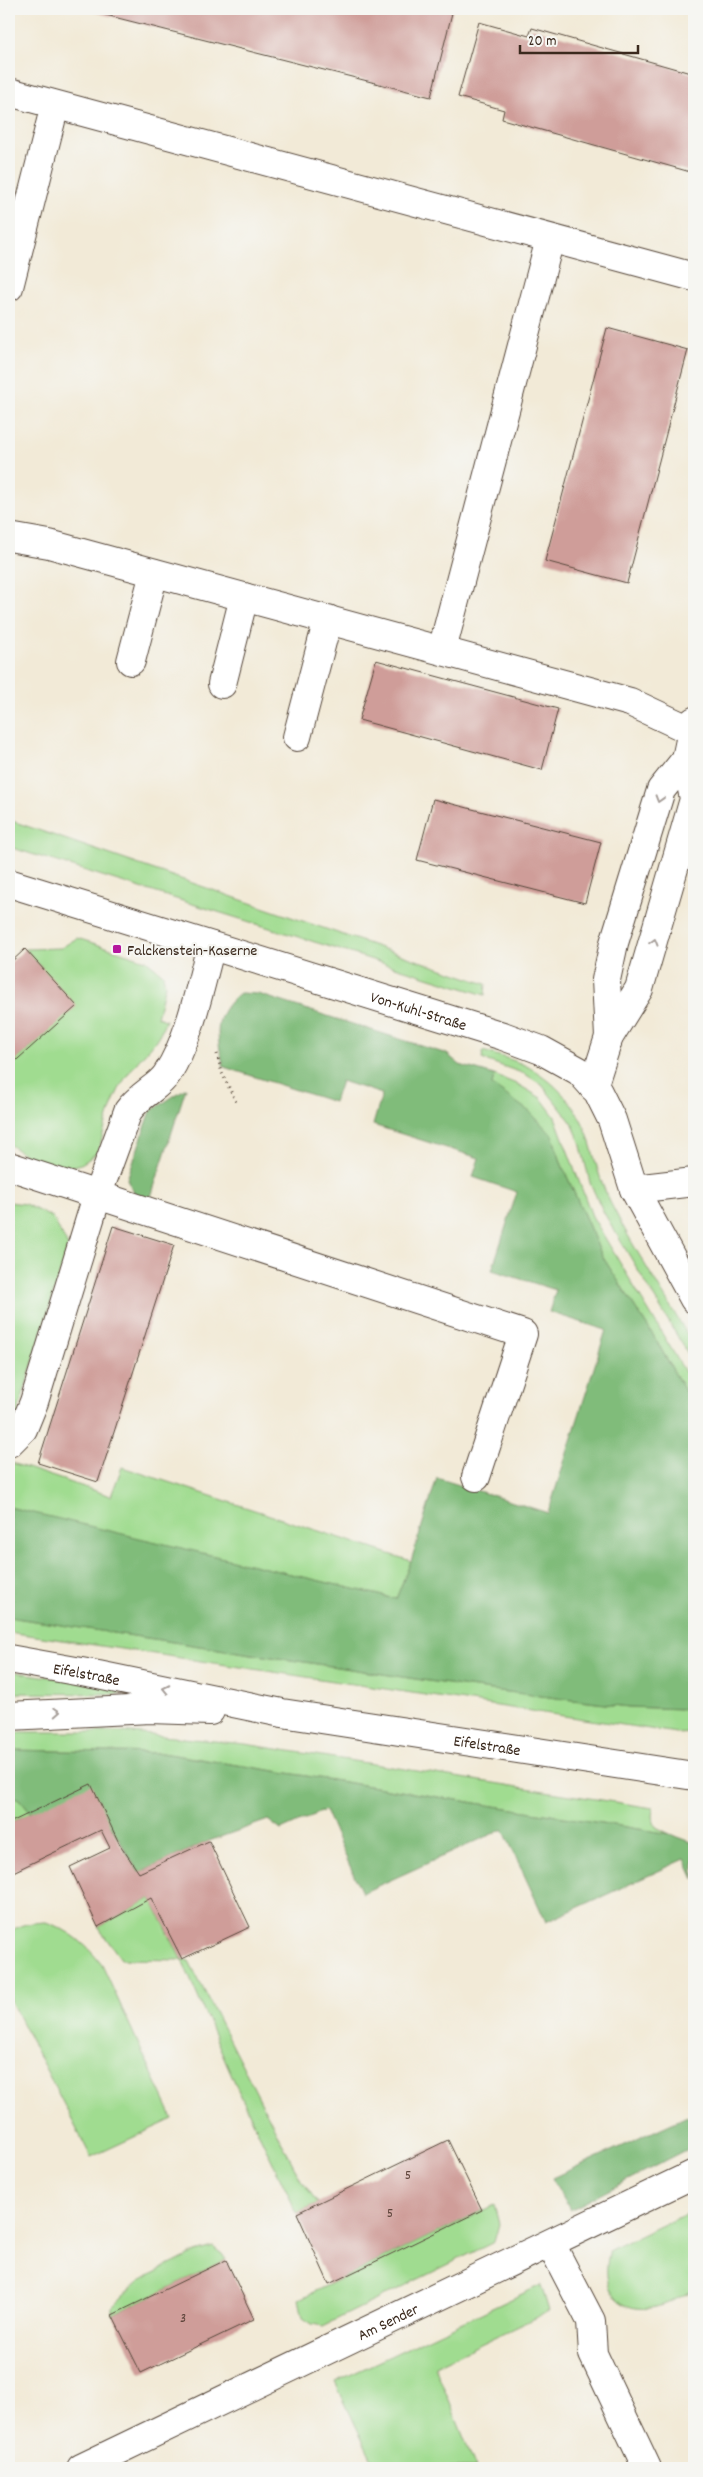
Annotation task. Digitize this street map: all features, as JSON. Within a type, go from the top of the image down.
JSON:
[{"type":"street","points":[[9,92],[694,277]]},
{"type":"street","points":[[9,287],[55,105]]},
{"type":"street","points":[[442,650],[550,239]]},
{"type":"street","points":[[9,537],[49,544],[630,702],[693,728],[686,759],[694,799],[639,989],[609,1037],[593,1087]]},
{"type":"street","points":[[130,661],[154,573]]},
{"type":"street","points":[[222,684],[244,597]]},
{"type":"street","points":[[297,737],[328,619]]},
{"type":"street","points":[[609,1037],[606,980],[614,942],[661,790],[686,759]]},
{"type":"street","name":"Von-Kuhl-Straße","points":[[9,884],[503,1036],[541,1050],[579,1071],[598,1092],[612,1120],[634,1189],[694,1299]]},
{"type":"street","points":[[9,1443],[23,1429],[34,1402],[97,1196],[128,1111],[136,1099],[166,1077],[177,1056],[211,946]]},
{"type":"street","points":[[9,1166],[523,1334],[476,1476]]},
{"type":"street","points":[[634,1189],[694,1182]]},
{"type":"street","name":"Eifelstraße","points":[[9,1659],[98,1675],[282,1713],[694,1776]]},
{"type":"street","name":"Eifelstraße","points":[[9,1716],[150,1709],[282,1713]]},
{"type":"street","name":"Am Sender","points":[[81,2468],[694,2174]]},
{"type":"street","points":[[551,2244],[590,2321],[593,2354],[647,2468]]},
{"type":"path","points":[[216,1051],[222,1073],[236,1102]]},
{"type":"green space","points":[[9,820],[486,984],[485,995],[9,847]]},
{"type":"green space","points":[[77,938],[146,960],[163,974],[165,985],[157,1017],[166,1020],[154,1042],[131,1070],[119,1089],[110,1110],[98,1152],[81,1164],[60,1167],[33,1159],[9,1144],[9,1067],[76,1006],[25,949],[61,948]]},
{"type":"green space","points":[[240,993],[258,994],[447,1054],[460,1065],[494,1075],[492,1085],[530,1112],[552,1135],[562,1165],[602,1256],[653,1335],[694,1407],[694,1707],[684,1709],[629,1707],[468,1687],[9,1617],[9,1507],[396,1599],[411,1561],[437,1478],[548,1513],[606,1330],[549,1312],[556,1290],[492,1270],[517,1192],[473,1177],[479,1158],[373,1125],[382,1094],[341,1081],[334,1102],[224,1067],[219,1045],[218,1027],[225,1009]]},
{"type":"green space","points":[[483,1051],[531,1068],[552,1083],[570,1102],[588,1136],[607,1195],[631,1240],[694,1346],[694,1364],[604,1213],[590,1183],[580,1142],[572,1123],[542,1085],[525,1074],[482,1059]]},
{"type":"green space","points":[[494,1075],[519,1085],[541,1098],[555,1117],[592,1216],[694,1387],[694,1407],[653,1335],[602,1256],[562,1165],[552,1135],[492,1085]]},
{"type":"green space","points":[[186,1088],[149,1203],[137,1198],[127,1179],[151,1111]]},
{"type":"green space","points":[[9,1202],[25,1204],[53,1218],[68,1246],[16,1418],[9,1426]]},
{"type":"green space","points":[[9,1462],[111,1496],[122,1467],[411,1561],[396,1599],[36,1514],[9,1507]]},
{"type":"green space","points":[[9,1617],[468,1687],[629,1707],[684,1709],[694,1707],[694,1732],[676,1733],[9,1632]]},
{"type":"green space","points":[[9,1671],[121,1688],[119,1694],[9,1693]]},
{"type":"green space","points":[[121,1732],[245,1744],[653,1808],[652,1817],[656,1827],[670,1834],[162,1753],[9,1750],[9,1733]]},
{"type":"green space","points":[[9,1750],[162,1753],[670,1834],[694,1843],[694,1879],[685,1859],[546,1922],[503,1829],[362,1893],[325,1810],[281,1830],[268,1820],[209,1841],[139,1873],[111,1826],[31,1813],[19,1799],[9,1794]]},
{"type":"green space","points":[[9,1794],[19,1799],[31,1813],[9,1823]]},
{"type":"green space","points":[[151,1898],[181,1959],[189,1961],[301,2180],[318,2203],[297,2213],[239,2092],[182,1960],[121,1959],[98,1927]]},
{"type":"green space","points":[[46,1922],[77,1939],[102,1965],[173,2119],[91,2157],[9,1998],[9,1935],[20,1926]]},
{"type":"green space","points":[[694,2113],[694,2146],[570,2210],[552,2178]]},
{"type":"green space","points":[[494,2205],[499,2224],[494,2242],[323,2326],[312,2324],[303,2318],[299,2299]]},
{"type":"green space","points":[[694,2210],[694,2290],[667,2303],[651,2308],[627,2306],[619,2301],[612,2293],[607,2274],[610,2250]]},
{"type":"green space","points":[[213,2247],[226,2260],[112,2315],[112,2307],[140,2280],[196,2252]]},
{"type":"green space","points":[[541,2285],[549,2311],[435,2366],[476,2468],[376,2468],[335,2382]]},
{"type":"building","points":[[82,9],[453,9],[431,97]]},
{"type":"building","points":[[479,22],[529,36],[532,28],[694,74],[694,173],[502,119],[504,110],[458,97]]},
{"type":"building","points":[[607,328],[688,350],[627,583],[545,561]]},
{"type":"building","points":[[376,660],[558,709],[542,770],[359,720]]},
{"type":"building","points":[[433,799],[601,842],[585,903],[417,860]]},
{"type":"building","points":[[25,949],[77,1006],[9,1067],[9,964]]},
{"type":"building","points":[[113,1226],[174,1245],[98,1482],[38,1463]]},
{"type":"building","points":[[91,1784],[119,1843],[139,1873],[209,1841],[250,1927],[182,1959],[151,1898],[98,1927],[70,1867],[110,1848],[101,1830],[9,1874],[9,1823]]},
{"type":"building","points":[[448,2140],[482,2210],[329,2284],[297,2213]]},
{"type":"building","points":[[226,2260],[254,2319],[141,2373],[112,2315]]},
{"type":"place","name":"Falckenstein-Kaserne","points":[[117,949]]}]
